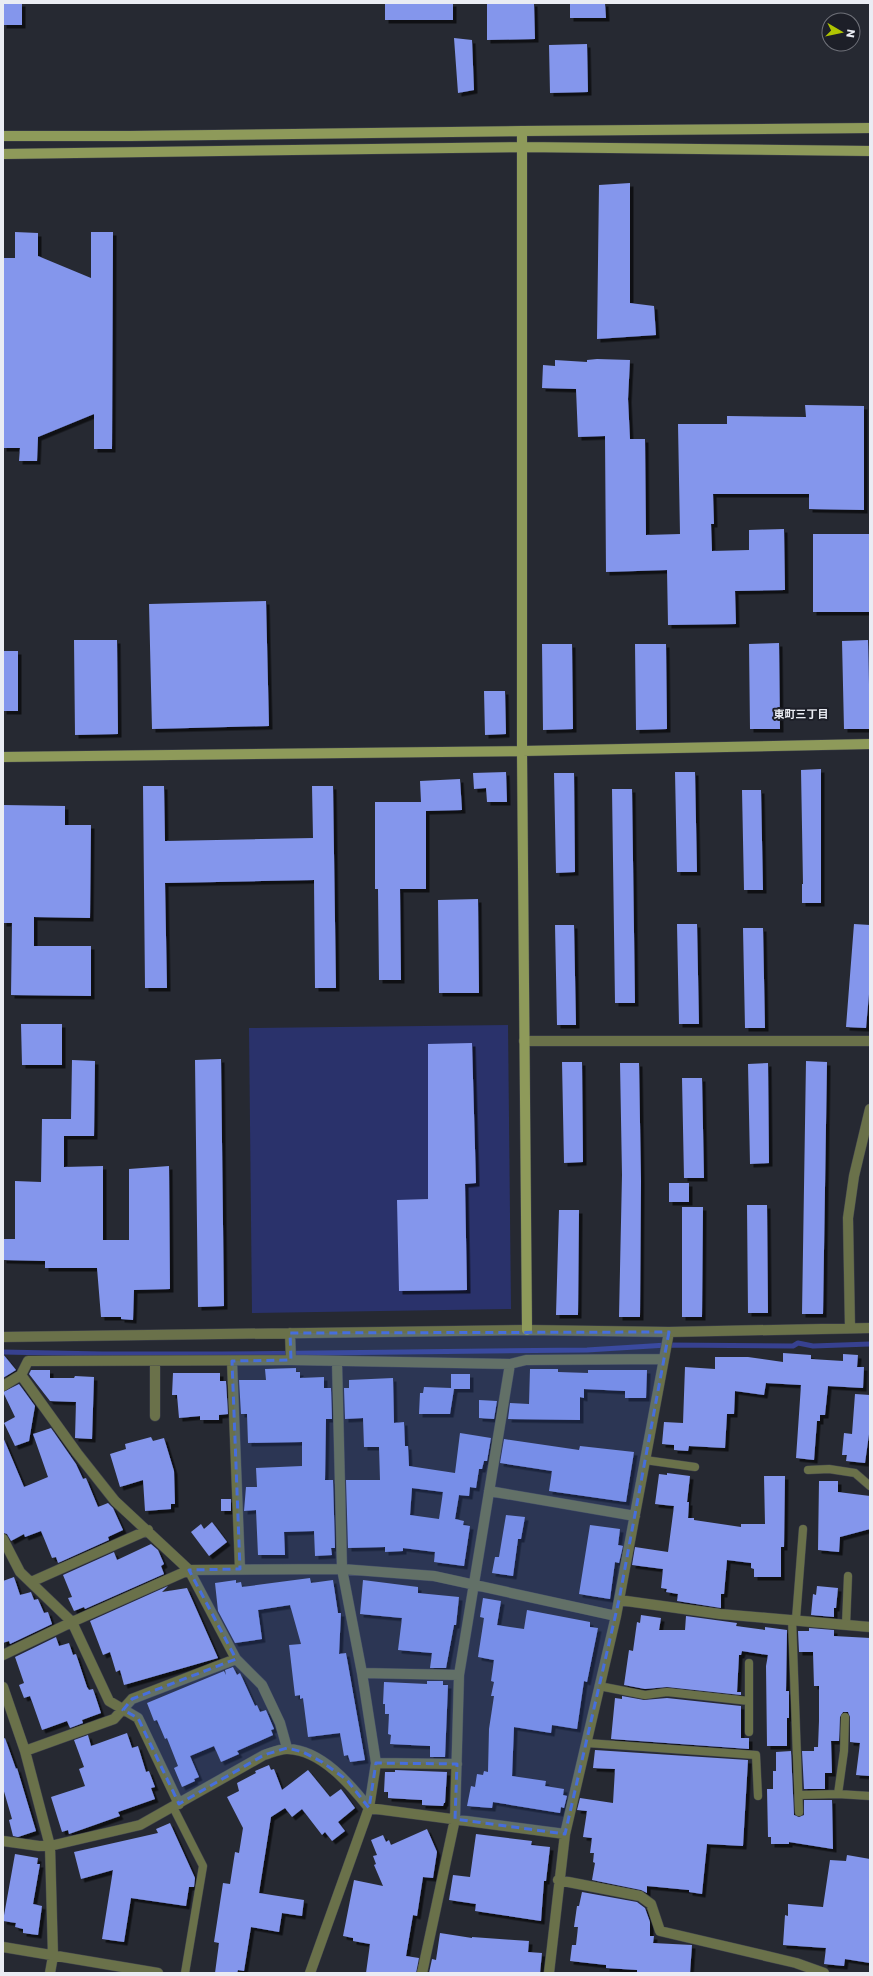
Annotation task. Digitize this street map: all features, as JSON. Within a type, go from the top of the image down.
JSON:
[{"type":"street","points":[[3,136],[870,128]]},
{"type":"street","points":[[522,131],[522,751],[527,1330]]},
{"type":"street","points":[[3,154],[522,146],[870,151]]},
{"type":"street","points":[[3,757],[522,751],[870,744]]},
{"type":"street","points":[[524,1041],[870,1041]]},
{"type":"street","points":[[850,1328],[848,1218],[854,1176],[870,1109]]},
{"type":"street","points":[[3,1337],[527,1330],[669,1332],[870,1328]]},
{"type":"street","points":[[549,1973],[558,1880],[565,1834],[616,1616],[669,1332]]},
{"type":"street","points":[[290,1333],[291,1360]]},
{"type":"street","points":[[3,1386],[21,1375],[28,1361],[155,1362],[291,1360],[510,1364],[526,1360],[664,1359]]},
{"type":"street","points":[[232,1361],[240,1569]]},
{"type":"street","points":[[155,1362],[156,1416]]},
{"type":"street","points":[[310,1973],[369,1808],[376,1762],[362,1673],[342,1569],[337,1362]]},
{"type":"street","points":[[422,1973],[455,1819],[459,1676],[510,1364]]},
{"type":"street","points":[[21,1375],[77,1453],[115,1501],[148,1530],[189,1570],[236,1659],[262,1685],[280,1723],[287,1748]]},
{"type":"street","points":[[489,1491],[635,1516]]},
{"type":"street","points":[[31,1582],[148,1530]]},
{"type":"street","points":[[3,1539],[20,1572],[72,1622],[109,1701],[138,1718],[176,1805]]},
{"type":"street","points":[[3,1655],[72,1622],[189,1570],[342,1569],[434,1576],[473,1583],[616,1616]]},
{"type":"street","points":[[619,1600],[720,1614],[794,1619],[870,1627]]},
{"type":"street","points":[[25,1751],[114,1719],[132,1699],[236,1659]]},
{"type":"street","points":[[362,1673],[459,1676]]},
{"type":"street","points":[[3,1687],[25,1751],[50,1846],[53,1956],[50,1973]]},
{"type":"street","points":[[3,1841],[50,1846],[140,1825],[264,1755],[287,1748],[303,1752],[322,1762],[347,1780],[369,1808],[565,1834]]},
{"type":"street","points":[[376,1762],[457,1764]]},
{"type":"street","points":[[558,1880],[640,1896],[651,1904],[660,1931],[796,1963],[824,1973]]},
{"type":"street","points":[[3,1947],[158,1973]]},
{"type":"lane","points":[[645,1460],[695,1467]]},
{"type":"lane","points":[[808,1470],[829,1469],[855,1473],[870,1486]]},
{"type":"lane","points":[[799,1812],[794,1619],[803,1529]]},
{"type":"lane","points":[[846,1625],[848,1576]]},
{"type":"lane","points":[[749,1664],[749,1732]]},
{"type":"lane","points":[[599,1686],[645,1695],[667,1692],[749,1701]]},
{"type":"lane","points":[[838,1794],[844,1751],[845,1717]]},
{"type":"lane","points":[[587,1743],[756,1755],[758,1796]]},
{"type":"lane","points":[[799,1795],[838,1794],[870,1796]]},
{"type":"lane","points":[[176,1805],[203,1866],[185,1973]]},
{"type":"highlighted area","points":[[669,1332],[619,1600],[565,1834],[455,1819],[457,1764],[376,1763],[369,1808],[347,1780],[322,1762],[303,1752],[287,1748],[264,1755],[179,1804],[138,1718],[123,1710],[132,1699],[236,1659],[189,1570],[240,1569],[232,1361],[291,1360],[290,1333]]},
{"type":"shaded area","points":[[508,1025],[511,1309],[252,1313],[249,1028]]},
{"type":"building","points":[[3,3],[22,3],[22,25],[3,25]]},
{"type":"building","points":[[385,3],[453,3],[453,20],[385,20]]},
{"type":"building","points":[[487,3],[534,3],[535,39],[487,40]]},
{"type":"building","points":[[570,3],[605,3],[606,18],[570,18]]},
{"type":"building","points":[[454,38],[472,40],[474,90],[458,93]]},
{"type":"building","points":[[587,44],[588,92],[550,93],[549,45]]},
{"type":"building","points":[[630,183],[630,303],[654,306],[656,335],[597,339],[599,185]]},
{"type":"building","points":[[15,232],[38,233],[38,256],[91,278],[91,232],[113,232],[112,449],[94,449],[94,414],[38,437],[37,461],[19,461],[20,448],[3,448],[3,258],[15,258]]},
{"type":"building","points":[[555,360],[587,362],[587,360],[630,360],[628,399],[630,439],[645,439],[646,535],[680,534],[678,424],[727,424],[727,416],[806,417],[805,405],[864,406],[864,510],[809,509],[809,494],[713,494],[714,524],[711,524],[712,551],[749,550],[749,530],[784,529],[785,590],[735,591],[736,624],[668,625],[667,570],[606,572],[605,436],[578,437],[576,389],[542,388],[543,365],[555,366]]},
{"type":"building","points":[[813,534],[870,534],[870,612],[813,612]]},
{"type":"building","points":[[266,601],[269,726],[152,729],[149,604]]},
{"type":"building","points":[[74,640],[117,640],[118,734],[75,735]]},
{"type":"building","points":[[868,640],[870,729],[844,729],[842,641]]},
{"type":"building","points":[[779,643],[780,729],[750,729],[749,644]]},
{"type":"building","points":[[542,644],[572,644],[573,729],[543,730]]},
{"type":"building","points":[[635,644],[666,644],[667,729],[636,730]]},
{"type":"building","points":[[3,651],[18,651],[18,711],[3,711]]},
{"type":"building","points":[[484,691],[505,691],[506,734],[485,735]]},
{"type":"building","points":[[821,769],[821,903],[802,903],[801,770]]},
{"type":"building","points":[[506,772],[507,802],[487,802],[486,788],[474,789],[473,773]]},
{"type":"building","points":[[675,772],[695,772],[697,872],[677,872]]},
{"type":"building","points":[[554,773],[574,773],[575,872],[556,873]]},
{"type":"building","points":[[460,779],[462,810],[426,811],[426,889],[400,889],[401,980],[379,980],[378,889],[375,889],[375,802],[421,802],[420,781]]},
{"type":"building","points":[[143,786],[164,786],[165,841],[313,838],[312,786],[333,786],[336,988],[315,988],[314,880],[165,883],[167,988],[145,988]]},
{"type":"building","points":[[612,789],[632,789],[635,1003],[615,1003]]},
{"type":"building","points":[[742,790],[761,790],[763,890],[744,890]]},
{"type":"building","points":[[3,805],[65,806],[65,825],[91,825],[90,918],[34,917],[34,946],[91,946],[91,996],[11,995],[12,923],[3,923]]},
{"type":"building","points":[[478,899],[479,993],[439,993],[438,900]]},
{"type":"building","points":[[677,924],[697,924],[699,1024],[679,1024]]},
{"type":"building","points":[[854,924],[870,925],[870,983],[866,1028],[846,1027]]},
{"type":"building","points":[[555,925],[574,925],[576,1025],[557,1025]]},
{"type":"building","points":[[743,928],[763,928],[765,1028],[745,1028]]},
{"type":"building","points":[[21,1024],[62,1024],[62,1065],[22,1065]]},
{"type":"building","points":[[472,1043],[476,1183],[465,1184],[467,1290],[399,1291],[397,1200],[428,1199],[428,1044]]},
{"type":"building","points":[[221,1059],[224,1306],[198,1307],[195,1060]]},
{"type":"building","points":[[72,1060],[95,1061],[94,1136],[64,1136],[64,1167],[103,1166],[103,1240],[129,1240],[129,1169],[169,1166],[170,1289],[134,1290],[133,1320],[121,1319],[121,1317],[101,1317],[97,1268],[45,1268],[45,1261],[3,1260],[3,1239],[15,1239],[15,1181],[41,1182],[42,1119],[71,1119]]},
{"type":"building","points":[[806,1061],[827,1062],[823,1314],[802,1314]]},
{"type":"building","points":[[562,1062],[582,1062],[583,1162],[564,1163]]},
{"type":"building","points":[[620,1063],[639,1063],[641,1181],[640,1317],[619,1317],[622,1175]]},
{"type":"building","points":[[768,1063],[769,1163],[750,1164],[748,1064]]},
{"type":"building","points":[[682,1078],[702,1078],[704,1178],[684,1178]]},
{"type":"building","points":[[669,1183],[689,1183],[689,1202],[669,1202]]},
{"type":"building","points":[[747,1205],[767,1205],[768,1313],[748,1313]]},
{"type":"building","points":[[682,1207],[703,1207],[702,1317],[682,1317]]},
{"type":"building","points":[[559,1210],[579,1210],[578,1315],[556,1315]]},
{"type":"building","points":[[783,1353],[811,1355],[811,1359],[843,1361],[843,1354],[858,1355],[857,1367],[864,1367],[863,1388],[828,1386],[825,1415],[820,1415],[820,1421],[817,1421],[814,1460],[796,1458],[801,1385],[766,1383],[764,1395],[735,1391],[734,1414],[727,1414],[725,1448],[689,1446],[688,1451],[674,1450],[674,1445],[662,1444],[664,1422],[683,1423],[685,1367],[715,1369],[715,1357],[748,1357],[783,1362]]},
{"type":"building","points":[[3,1354],[16,1370],[3,1378]]},
{"type":"building","points":[[296,1368],[296,1372],[300,1372],[300,1378],[324,1377],[324,1388],[331,1388],[332,1419],[326,1419],[325,1480],[333,1480],[335,1548],[331,1548],[332,1555],[315,1556],[314,1531],[284,1532],[285,1555],[258,1555],[256,1510],[244,1511],[246,1487],[257,1487],[256,1468],[302,1466],[302,1442],[248,1443],[247,1414],[241,1414],[239,1380],[266,1380],[265,1369]]},
{"type":"building","points":[[530,1369],[558,1369],[558,1372],[588,1373],[588,1370],[647,1370],[646,1398],[625,1398],[625,1391],[584,1389],[584,1398],[580,1397],[580,1420],[508,1419],[510,1403],[529,1404]]},
{"type":"building","points":[[31,1370],[50,1370],[50,1378],[74,1378],[75,1376],[94,1377],[92,1439],[75,1438],[76,1402],[50,1401],[29,1374]]},
{"type":"building","points":[[173,1373],[220,1373],[220,1381],[226,1381],[228,1414],[219,1415],[219,1420],[200,1420],[200,1416],[179,1418],[177,1395],[172,1395]]},
{"type":"building","points":[[451,1374],[470,1374],[470,1389],[454,1389],[450,1414],[419,1414],[420,1393],[423,1393],[424,1387],[451,1388]]},
{"type":"building","points":[[393,1378],[394,1423],[404,1422],[405,1446],[408,1446],[409,1466],[455,1473],[460,1433],[491,1438],[487,1461],[484,1461],[482,1469],[479,1469],[476,1488],[470,1487],[469,1496],[459,1495],[455,1519],[464,1521],[463,1525],[470,1526],[464,1566],[434,1562],[435,1552],[403,1548],[403,1551],[385,1552],[385,1547],[348,1548],[346,1480],[380,1480],[379,1447],[364,1447],[363,1418],[345,1419],[344,1388],[349,1388],[349,1380]],"holes":[[[412,1488],[443,1492],[439,1519],[410,1515]]]},
{"type":"building","points":[[19,1384],[35,1406],[29,1441],[15,1446],[4,1423],[15,1417],[3,1392]]},
{"type":"building","points":[[855,1394],[870,1395],[870,1427],[865,1463],[846,1461],[847,1455],[842,1455],[844,1433],[852,1434]]},
{"type":"building","points":[[479,1400],[497,1401],[494,1419],[479,1418]]},
{"type":"building","points":[[51,1428],[76,1464],[83,1479],[86,1478],[98,1507],[108,1503],[113,1508],[123,1530],[108,1537],[109,1540],[58,1563],[56,1557],[52,1558],[41,1531],[25,1537],[24,1534],[11,1541],[7,1534],[3,1533],[3,1437],[24,1487],[48,1477],[33,1434]]},
{"type":"building","points":[[151,1437],[153,1441],[164,1438],[174,1471],[175,1504],[171,1504],[171,1509],[145,1511],[143,1480],[120,1487],[110,1454],[126,1449],[125,1444]]},
{"type":"building","points":[[504,1439],[579,1450],[580,1446],[634,1452],[626,1502],[549,1491],[552,1471],[500,1463]]},
{"type":"building","points":[[667,1473],[690,1476],[687,1502],[689,1502],[688,1518],[741,1527],[741,1524],[765,1524],[764,1476],[785,1476],[784,1547],[781,1547],[781,1577],[754,1577],[754,1569],[751,1568],[751,1563],[727,1560],[724,1594],[721,1594],[721,1608],[677,1601],[678,1594],[666,1592],[667,1589],[661,1588],[663,1569],[632,1565],[635,1547],[668,1552],[674,1506],[655,1504],[659,1474],[667,1475]]},
{"type":"building","points":[[819,1481],[838,1481],[838,1492],[870,1496],[870,1529],[840,1537],[839,1552],[818,1550]]},
{"type":"building","points":[[221,1499],[231,1499],[231,1511],[221,1511]]},
{"type":"building","points":[[506,1515],[525,1517],[521,1539],[518,1539],[513,1576],[492,1573],[495,1557],[499,1557]]},
{"type":"building","points":[[212,1522],[227,1542],[209,1556],[191,1532],[201,1524],[204,1529]]},
{"type":"building","points":[[590,1525],[620,1529],[618,1545],[623,1546],[619,1563],[615,1562],[610,1599],[579,1594]]},
{"type":"building","points":[[151,1544],[158,1550],[164,1564],[161,1566],[164,1574],[85,1609],[84,1607],[74,1611],[68,1598],[72,1597],[63,1575],[114,1552],[117,1560]]},
{"type":"building","points":[[14,1577],[20,1595],[31,1592],[34,1600],[38,1599],[44,1613],[48,1612],[52,1624],[10,1644],[9,1641],[3,1643],[3,1581]]},
{"type":"building","points":[[310,1578],[311,1583],[333,1580],[338,1613],[341,1613],[339,1654],[346,1653],[365,1760],[350,1762],[348,1755],[344,1756],[340,1733],[308,1737],[303,1698],[300,1699],[300,1695],[295,1696],[289,1645],[301,1644],[290,1605],[258,1610],[262,1639],[235,1643],[218,1611],[215,1583],[236,1580],[236,1583],[241,1582],[242,1587]]},
{"type":"building","points":[[363,1580],[418,1587],[418,1593],[459,1597],[456,1625],[454,1625],[446,1668],[430,1668],[432,1653],[398,1650],[402,1618],[360,1614]]},
{"type":"building","points":[[168,1586],[162,1592],[187,1588],[218,1658],[124,1685],[120,1670],[116,1672],[110,1652],[103,1655],[90,1621]]},
{"type":"building","points":[[817,1586],[838,1588],[836,1608],[834,1608],[834,1617],[811,1615],[813,1594],[816,1595]]},
{"type":"building","points":[[483,1598],[501,1601],[497,1625],[524,1629],[527,1610],[590,1622],[590,1627],[598,1628],[587,1682],[584,1681],[577,1729],[552,1725],[551,1733],[514,1727],[512,1776],[546,1781],[545,1786],[564,1789],[563,1795],[567,1796],[564,1808],[561,1807],[560,1813],[493,1802],[492,1808],[467,1806],[471,1786],[475,1787],[477,1774],[483,1775],[484,1771],[488,1772],[489,1729],[494,1696],[491,1696],[494,1682],[491,1681],[494,1660],[478,1657],[484,1618],[480,1617]]},
{"type":"building","points":[[641,1615],[661,1618],[659,1630],[685,1630],[686,1616],[737,1623],[736,1626],[765,1630],[765,1627],[787,1630],[786,1691],[789,1691],[789,1718],[787,1718],[787,1746],[767,1746],[766,1666],[768,1655],[742,1651],[741,1655],[739,1655],[737,1692],[741,1692],[741,1695],[667,1687],[645,1689],[624,1685],[629,1650],[633,1651],[637,1622],[640,1623]]},
{"type":"building","points":[[809,1628],[834,1630],[834,1636],[870,1638],[870,1776],[856,1775],[860,1743],[850,1742],[850,1717],[848,1712],[843,1712],[840,1717],[839,1741],[831,1741],[832,1773],[825,1773],[825,1789],[804,1789],[802,1751],[814,1751],[814,1747],[818,1747],[819,1721],[819,1686],[814,1686],[813,1652],[799,1652],[798,1631],[809,1631]]},
{"type":"building","points":[[56,1637],[59,1646],[69,1643],[73,1655],[76,1654],[87,1687],[89,1690],[93,1689],[101,1713],[82,1720],[83,1723],[70,1728],[67,1721],[42,1730],[30,1696],[24,1698],[19,1685],[24,1683],[15,1657]]},
{"type":"building","points":[[233,1667],[237,1675],[240,1673],[255,1706],[257,1705],[260,1712],[266,1710],[274,1729],[271,1730],[273,1735],[237,1751],[239,1754],[221,1762],[214,1746],[190,1756],[199,1777],[194,1779],[195,1781],[182,1787],[174,1768],[178,1766],[167,1738],[165,1739],[157,1720],[154,1721],[147,1703],[224,1671],[226,1675],[225,1670]]},
{"type":"building","points":[[427,1681],[443,1681],[443,1685],[448,1685],[445,1757],[430,1757],[430,1746],[390,1744],[391,1735],[388,1734],[389,1714],[385,1714],[385,1704],[383,1704],[384,1682],[427,1684]]},
{"type":"building","points":[[622,1696],[644,1700],[667,1698],[741,1706],[741,1738],[749,1738],[749,1749],[611,1739],[615,1698],[622,1699]]},
{"type":"building","points":[[127,1733],[132,1748],[138,1746],[146,1772],[149,1771],[155,1787],[151,1788],[155,1799],[118,1812],[120,1816],[69,1834],[68,1830],[62,1832],[51,1797],[85,1786],[79,1769],[84,1767],[74,1740],[88,1735],[91,1746]]},
{"type":"building","points":[[5,1738],[16,1769],[17,1768],[36,1831],[18,1837],[13,1836],[9,1820],[12,1819],[3,1788],[3,1739]]},
{"type":"building","points":[[595,1750],[748,1760],[743,1846],[707,1844],[702,1894],[689,1892],[689,1890],[647,1886],[647,1893],[641,1890],[592,1880],[595,1863],[593,1862],[594,1853],[590,1853],[592,1838],[583,1837],[587,1811],[577,1810],[580,1798],[613,1803],[615,1769],[593,1768]]},
{"type":"building","points":[[791,1751],[794,1815],[799,1817],[804,1815],[804,1800],[832,1800],[833,1849],[789,1842],[789,1844],[771,1844],[771,1837],[768,1837],[767,1789],[773,1789],[773,1771],[776,1771],[776,1752]]},
{"type":"building","points":[[269,1765],[271,1770],[274,1769],[282,1790],[308,1770],[330,1797],[341,1789],[355,1808],[338,1822],[345,1831],[332,1841],[325,1832],[322,1835],[302,1809],[292,1817],[285,1808],[271,1817],[259,1893],[304,1900],[302,1916],[282,1913],[279,1932],[251,1927],[244,1971],[238,1970],[237,1973],[215,1973],[219,1943],[214,1942],[223,1883],[230,1884],[235,1852],[239,1853],[243,1828],[227,1797],[239,1791],[237,1783],[256,1773],[255,1771]]},
{"type":"building","points":[[395,1770],[447,1772],[445,1803],[443,1806],[422,1805],[422,1800],[388,1798],[388,1792],[384,1792],[385,1772],[395,1772]]},
{"type":"building","points":[[170,1823],[195,1878],[194,1887],[189,1887],[186,1906],[131,1898],[124,1942],[102,1939],[113,1870],[81,1879],[74,1852],[158,1833],[156,1829]]},
{"type":"building","points":[[427,1829],[437,1852],[433,1878],[423,1877],[417,1916],[413,1915],[406,1956],[419,1958],[416,1973],[366,1973],[370,1944],[353,1941],[353,1938],[343,1936],[354,1880],[383,1886],[374,1865],[376,1864],[373,1856],[377,1855],[371,1840],[383,1835],[386,1842],[389,1840],[391,1845]]},
{"type":"building","points":[[476,1834],[532,1841],[531,1845],[550,1847],[546,1881],[544,1881],[541,1921],[475,1911],[476,1904],[449,1900],[453,1875],[470,1877]]},
{"type":"building","points":[[15,1854],[38,1858],[37,1864],[40,1864],[33,1904],[42,1906],[38,1935],[23,1933],[23,1929],[15,1927],[16,1923],[3,1921]]},
{"type":"building","points":[[847,1855],[870,1859],[870,1963],[845,1959],[844,1966],[824,1964],[826,1948],[783,1945],[785,1915],[788,1916],[788,1904],[823,1907],[830,1860],[846,1861]]},
{"type":"building","points":[[582,1892],[637,1902],[645,1908],[650,1922],[650,1936],[654,1936],[653,1943],[692,1945],[690,1973],[637,1973],[637,1970],[606,1968],[606,1965],[570,1961],[572,1945],[576,1945],[578,1927],[574,1927],[577,1906],[579,1906]]},
{"type":"building","points":[[440,1933],[472,1938],[529,1941],[528,1952],[542,1953],[540,1973],[429,1973],[432,1959],[436,1960]]},
{"type":"waterway","points":[[3,1352],[222,1354],[587,1350],[667,1345],[793,1346],[798,1343],[813,1346],[870,1344]]},
{"type":"district","name":"東町三丁目","points":[[801,714]]}]
